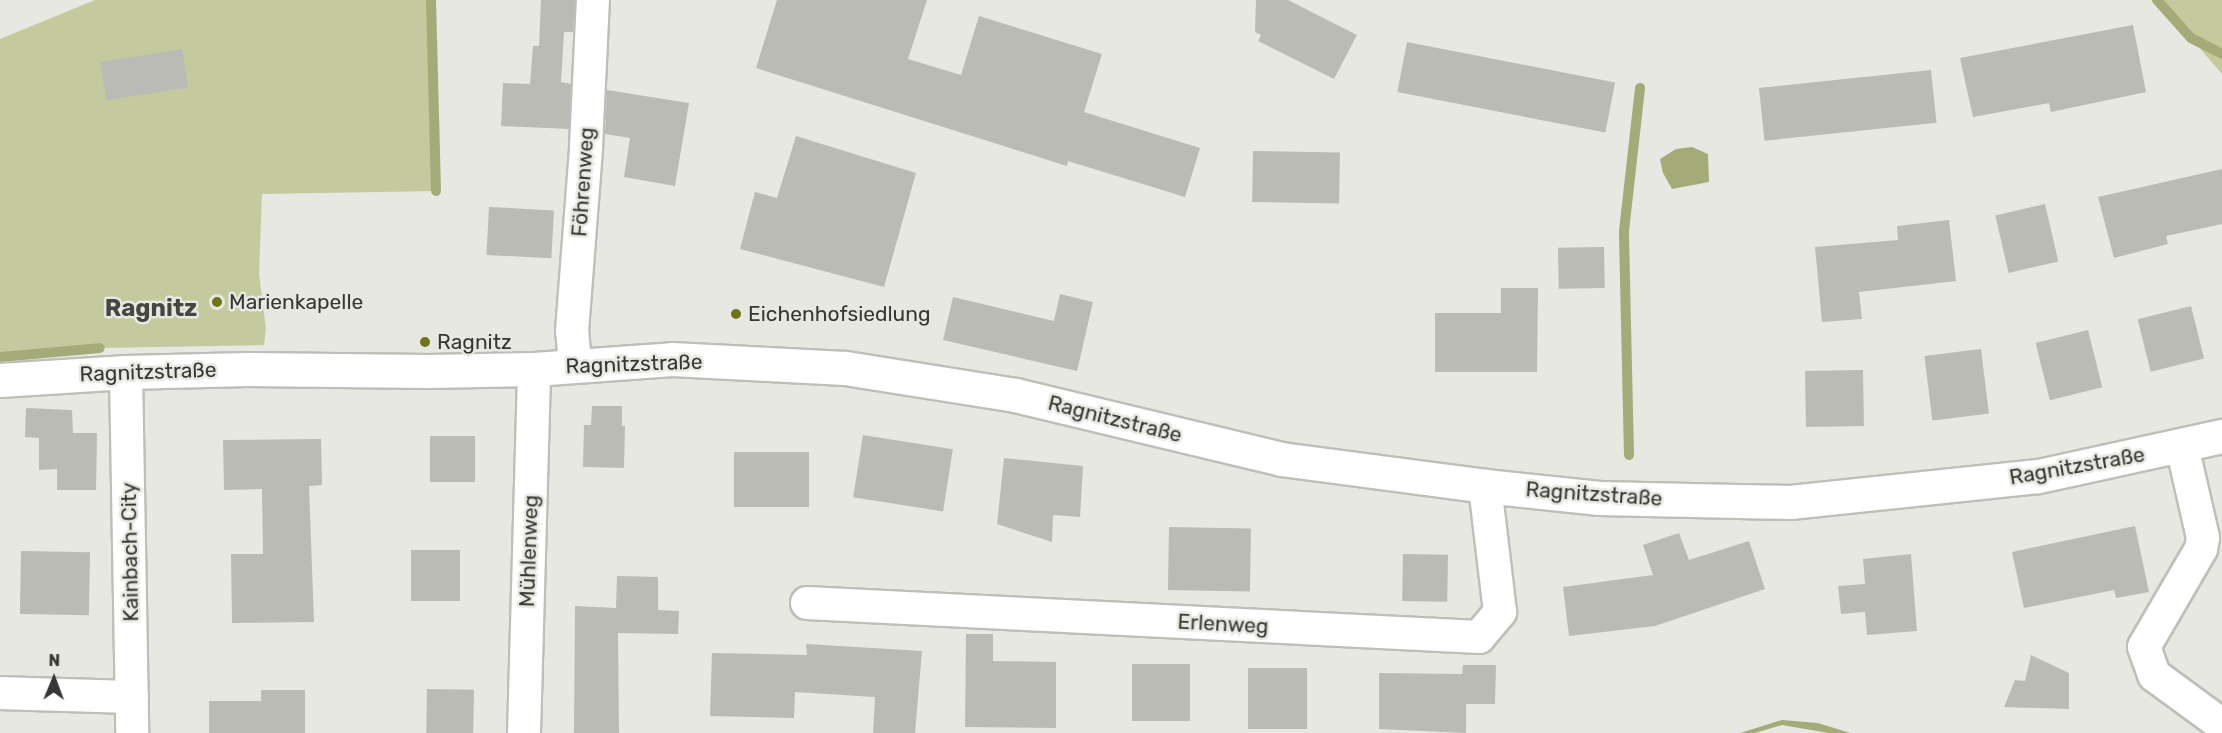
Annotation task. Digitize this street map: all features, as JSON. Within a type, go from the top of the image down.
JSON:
[{"type":"main road","name":"Ragnitzstraße","points":[[0,380],[126,372],[282,368],[405,371],[534,369],[575,364],[672,359],[845,368],[1015,395],[1281,459],[1485,486],[1599,498],[1790,502],[2038,476],[2222,436]]},
{"type":"street","name":"Föhrenweg","points":[[575,364],[572,331],[594,0]]},
{"type":"street","name":"Mühlenweg","points":[[524,733],[534,369]]},
{"type":"street","name":"Kainbach-City","points":[[126,372],[132,733]]},
{"type":"street","points":[[2182,446],[2203,538],[2200,549],[2144,647],[2154,675],[2222,725]]},
{"type":"street","name":"Erlenweg","points":[[807,603],[1479,637],[1500,612],[1485,486]]},
{"type":"street","points":[[0,693],[132,697]]},
{"type":"shaded area","points":[[95,0],[431,0],[436,191],[262,194],[259,274],[266,329],[264,345],[100,348],[0,357],[0,39]]},
{"type":"shaded area","points":[[2157,0],[2222,0],[2222,74],[2191,38]]},
{"type":"shaded area","points":[[1692,147],[1708,154],[1709,182],[1672,189],[1663,173],[1660,159],[1676,149]]},
{"type":"shaded area","points":[[1782,720],[1818,723],[1850,733],[1829,733],[1782,725],[1755,733],[1740,733]]},
{"type":"building","points":[[541,0],[575,0],[573,32],[564,32],[561,82],[571,84],[569,129],[501,126],[503,83],[530,84],[533,46],[539,46]]},
{"type":"building","points":[[777,0],[927,0],[908,59],[961,75],[979,16],[1102,54],[1084,112],[1200,148],[1185,197],[1068,161],[1067,166],[756,68]]},
{"type":"building","points":[[1256,0],[1288,0],[1357,35],[1334,79],[1258,41],[1261,35],[1255,32]]},
{"type":"building","points":[[2133,25],[2146,92],[2051,112],[2049,103],[1973,117],[1960,58]]},
{"type":"building","points":[[1407,42],[1615,82],[1605,133],[1397,92]]},
{"type":"building","points":[[182,49],[188,88],[106,101],[100,62]]},
{"type":"building","points":[[1931,70],[1937,123],[1764,141],[1759,88]]},
{"type":"building","points":[[607,90],[689,103],[675,186],[624,177],[630,138],[605,134]]},
{"type":"building","points":[[796,136],[916,173],[884,287],[740,249],[755,192],[777,198]]},
{"type":"building","points":[[1253,151],[1340,153],[1339,204],[1252,202]]},
{"type":"building","points":[[2222,169],[2222,224],[2166,236],[2168,244],[2114,258],[2098,197]]},
{"type":"building","points":[[2045,204],[2058,261],[2009,273],[1995,215]]},
{"type":"building","points":[[489,207],[554,210],[551,258],[486,255]]},
{"type":"building","points":[[1949,220],[1956,281],[1859,292],[1862,319],[1822,322],[1815,247],[1898,240],[1897,226]]},
{"type":"building","points":[[1604,247],[1605,288],[1559,289],[1558,248]]},
{"type":"building","points":[[1501,288],[1538,288],[1537,372],[1435,372],[1435,313],[1501,313]]},
{"type":"building","points":[[1060,294],[1093,302],[1077,371],[943,340],[953,297],[1054,321]]},
{"type":"building","points":[[2191,306],[2204,358],[2151,372],[2138,319]]},
{"type":"building","points":[[2088,330],[2102,387],[2050,400],[2036,343]]},
{"type":"building","points":[[1981,349],[1989,414],[1932,420],[1924,356]]},
{"type":"building","points":[[1863,370],[1864,426],[1806,427],[1805,371]]},
{"type":"building","points":[[592,406],[622,406],[622,426],[625,426],[624,468],[583,467],[584,425],[591,425]]},
{"type":"building","points":[[26,408],[72,410],[73,433],[97,433],[96,490],[57,490],[57,469],[39,470],[39,438],[25,437]]},
{"type":"building","points":[[863,435],[953,449],[943,511],[853,497]]},
{"type":"building","points":[[430,436],[475,436],[475,482],[430,482]]},
{"type":"building","points":[[321,439],[322,485],[309,486],[314,622],[232,623],[231,554],[263,554],[262,489],[224,490],[223,440]]},
{"type":"building","points":[[734,452],[809,452],[809,507],[734,507]]},
{"type":"building","points":[[1004,458],[1083,466],[1080,517],[1053,515],[1052,542],[997,524]]},
{"type":"building","points":[[2135,526],[2149,592],[2116,598],[2114,590],[2024,608],[2012,552]]},
{"type":"building","points":[[1169,527],[1251,528],[1250,591],[1168,590]]},
{"type":"building","points":[[1679,533],[1689,560],[1749,541],[1765,589],[1655,626],[1569,636],[1563,587],[1653,575],[1643,545]]},
{"type":"building","points":[[411,550],[460,550],[460,601],[411,601]]},
{"type":"building","points":[[21,551],[90,552],[89,615],[20,614]]},
{"type":"building","points":[[1403,554],[1448,555],[1447,602],[1402,601]]},
{"type":"building","points":[[1911,554],[1917,631],[1867,635],[1865,612],[1841,614],[1838,586],[1865,584],[1863,559]]},
{"type":"building","points":[[617,576],[658,577],[658,610],[679,611],[678,634],[618,633],[619,733],[574,733],[575,606],[616,608]]},
{"type":"building","points":[[966,634],[993,634],[993,661],[1056,662],[1056,728],[965,727]]},
{"type":"building","points":[[806,644],[922,651],[915,733],[873,733],[875,697],[795,692],[794,718],[710,716],[712,653],[807,655]]},
{"type":"building","points":[[2031,655],[2069,673],[2069,709],[2004,707],[2015,680],[2025,681]]},
{"type":"building","points":[[1132,664],[1190,664],[1190,721],[1132,721]]},
{"type":"building","points":[[1463,665],[1496,665],[1495,704],[1466,704],[1466,733],[1379,729],[1379,673],[1462,674]]},
{"type":"building","points":[[1248,668],[1307,668],[1307,729],[1248,729]]},
{"type":"building","points":[[427,689],[474,690],[473,733],[426,733]]},
{"type":"building","points":[[261,690],[305,690],[305,733],[209,733],[209,701],[261,701]]},
{"type":"waterway","points":[[431,0],[436,191]]},
{"type":"waterway","points":[[2157,0],[2191,38],[2222,54]]},
{"type":"waterway","points":[[1629,455],[1624,231],[1640,88]]},
{"type":"waterway","points":[[0,357],[100,348]]},
{"type":"place","name":"Marienkapelle","points":[[217,302]]},
{"type":"place","name":"Eichenhofsiedlung","points":[[736,314]]},
{"type":"place","name":"Ragnitz","points":[[425,342]]},
{"type":"district","name":"Ragnitz","points":[[151,309]]}]
